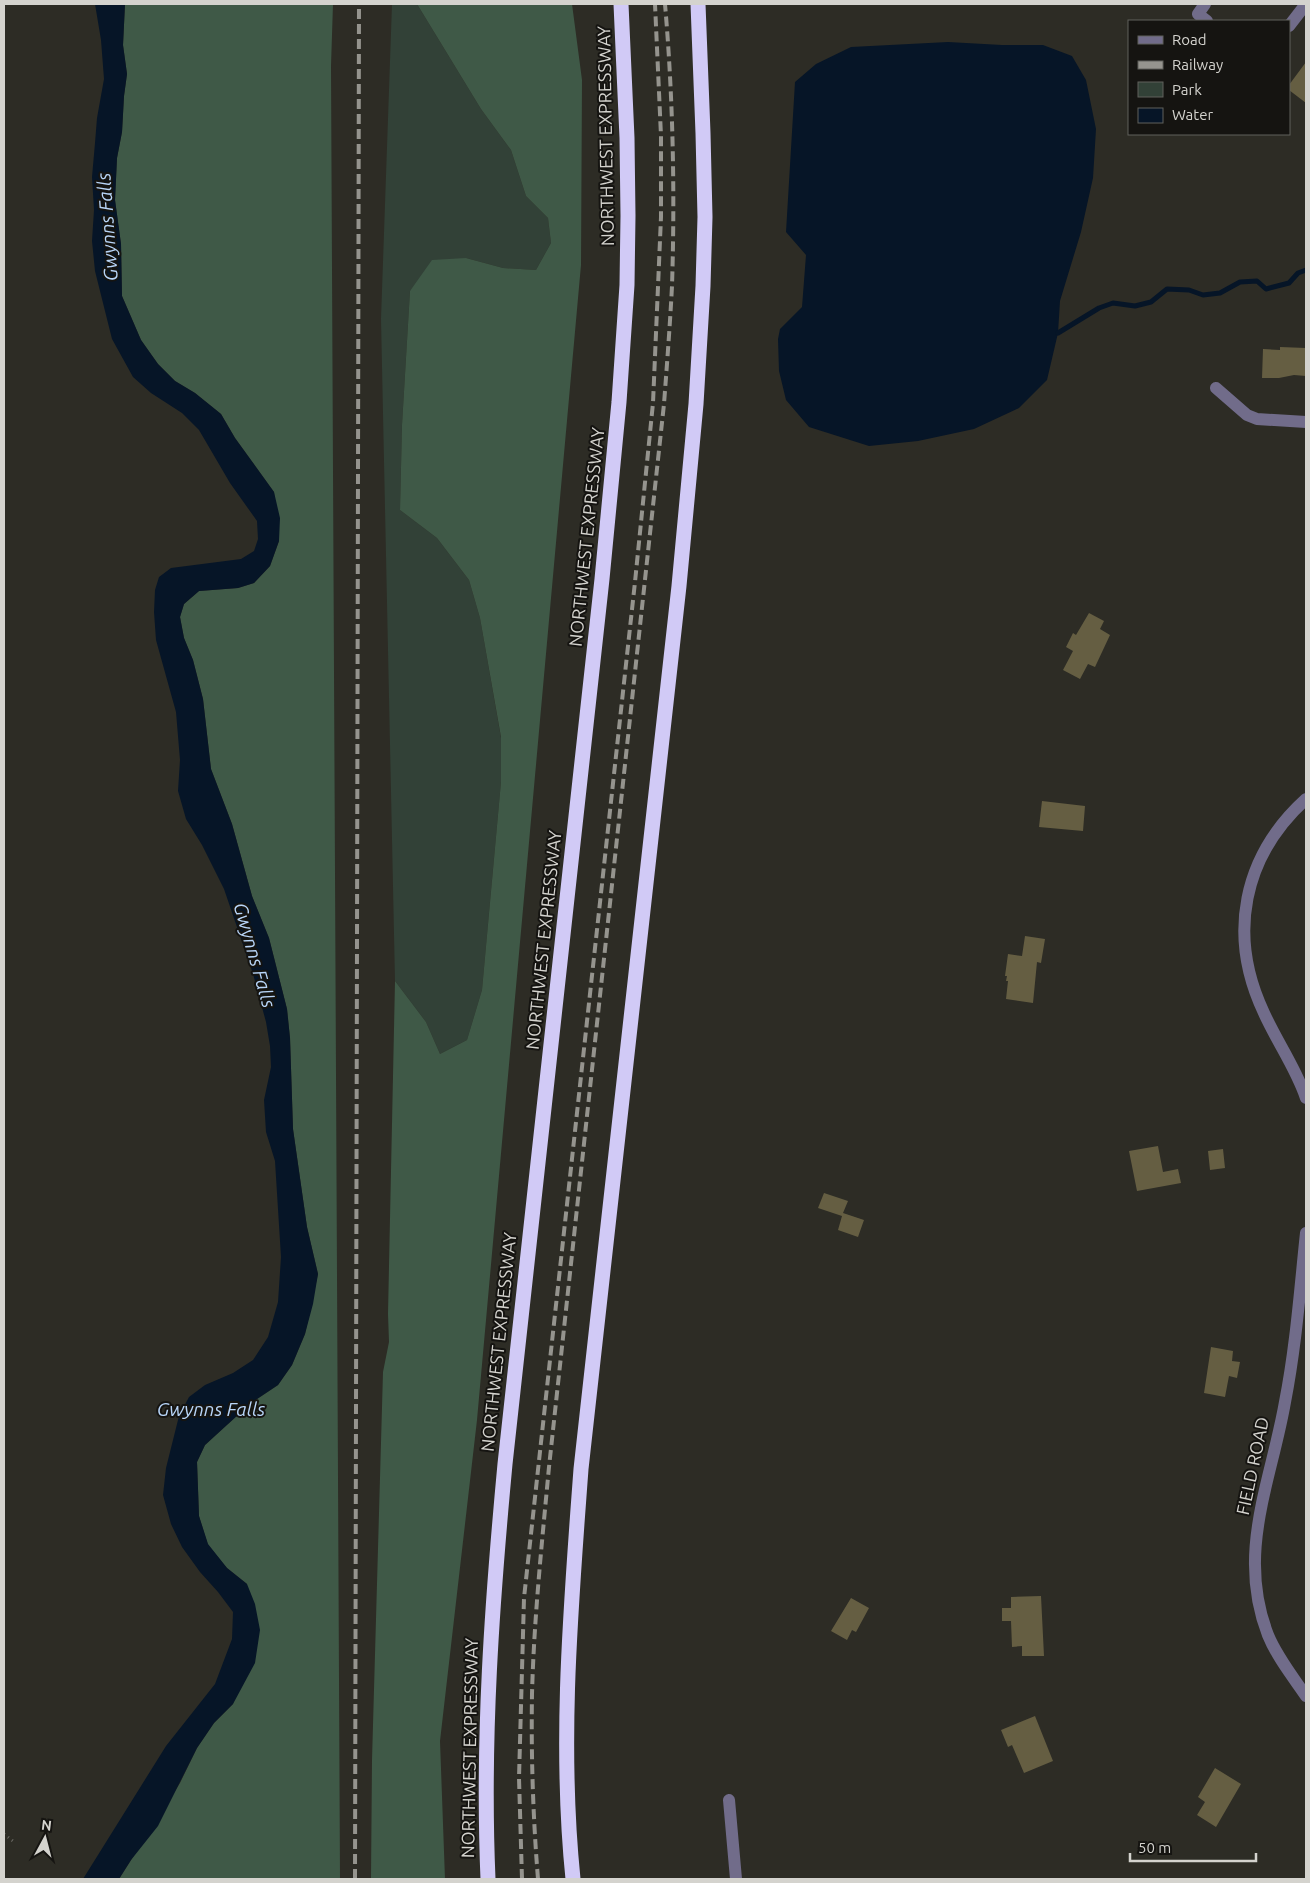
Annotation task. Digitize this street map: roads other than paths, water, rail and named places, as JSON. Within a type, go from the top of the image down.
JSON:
[{"type":"highway","name":"NORTHWEST EXPRESSWAY","points":[[488,1879],[485,1781],[492,1596],[602,579],[619,402],[627,285],[628,216],[627,138],[621,4]]},
{"type":"highway","points":[[573,1879],[566,1774],[567,1694],[571,1600],[581,1469],[677,606],[696,404],[705,217],[698,4]]},
{"type":"street","points":[[1205,4],[1198,14],[1206,20]]},
{"type":"street","points":[[1290,25],[1306,4]]},
{"type":"street","points":[[1216,388],[1247,415],[1257,419],[1306,422]]},
{"type":"street","points":[[1306,798],[1278,828],[1256,866],[1245,910],[1244,942],[1253,984],[1263,1012],[1300,1081],[1306,1098]]},
{"type":"street","name":"FIELD ROAD","points":[[1306,1233],[1292,1362],[1285,1404],[1262,1498],[1254,1550],[1254,1568],[1261,1613],[1269,1636],[1306,1696]]},
{"type":"street","points":[[729,1800],[736,1879]]},
{"type":"water","name":"Gwynns Falls","points":[[95,4],[125,4],[123,45],[127,74],[122,132],[117,158],[115,200],[121,244],[122,296],[141,340],[158,364],[175,381],[195,393],[221,414],[235,438],[274,492],[280,518],[279,541],[270,566],[254,583],[238,588],[199,591],[184,604],[180,617],[184,638],[193,660],[203,699],[211,769],[232,824],[252,896],[269,938],[287,1009],[290,1038],[293,1129],[307,1227],[318,1274],[305,1334],[292,1365],[278,1385],[251,1403],[205,1445],[197,1462],[199,1516],[208,1544],[227,1568],[247,1584],[255,1604],[260,1630],[255,1663],[233,1704],[214,1723],[197,1748],[158,1826],[131,1860],[119,1879],[83,1879],[166,1746],[215,1684],[232,1639],[233,1612],[182,1547],[171,1524],[163,1495],[166,1468],[179,1416],[189,1397],[205,1385],[233,1373],[253,1360],[268,1337],[278,1302],[281,1257],[275,1161],[266,1132],[264,1100],[271,1067],[266,1022],[253,974],[224,889],[202,845],[186,819],[178,791],[180,760],[176,712],[156,640],[154,612],[155,590],[159,577],[171,568],[241,559],[254,551],[258,539],[257,521],[230,483],[199,430],[182,413],[151,393],[133,377],[112,339],[95,271],[92,241],[94,210],[92,177],[97,118],[104,79],[101,40]]},
{"type":"water","points":[[948,42],[1043,45],[1072,56],[1086,80],[1096,129],[1093,178],[1081,232],[1060,301],[1058,333],[1047,380],[1019,408],[974,429],[918,441],[869,446],[809,427],[786,400],[779,371],[778,339],[780,329],[802,307],[806,255],[786,232],[795,82],[816,64],[851,47]]},
{"type":"waterway","points":[[1058,333],[1099,308],[1113,303],[1135,306],[1151,302],[1167,289],[1189,290],[1203,295],[1220,293],[1240,282],[1257,281],[1266,289],[1289,283],[1298,273],[1306,270]]},
{"type":"railway","points":[[355,1879],[359,4]]},
{"type":"railway","points":[[522,1879],[519,1778],[524,1598],[653,403],[661,217],[661,136],[655,4]]},
{"type":"railway","points":[[538,1879],[533,1786],[532,1717],[533,1666],[539,1580],[549,1467],[664,404],[672,286],[672,109],[665,4]]}]
